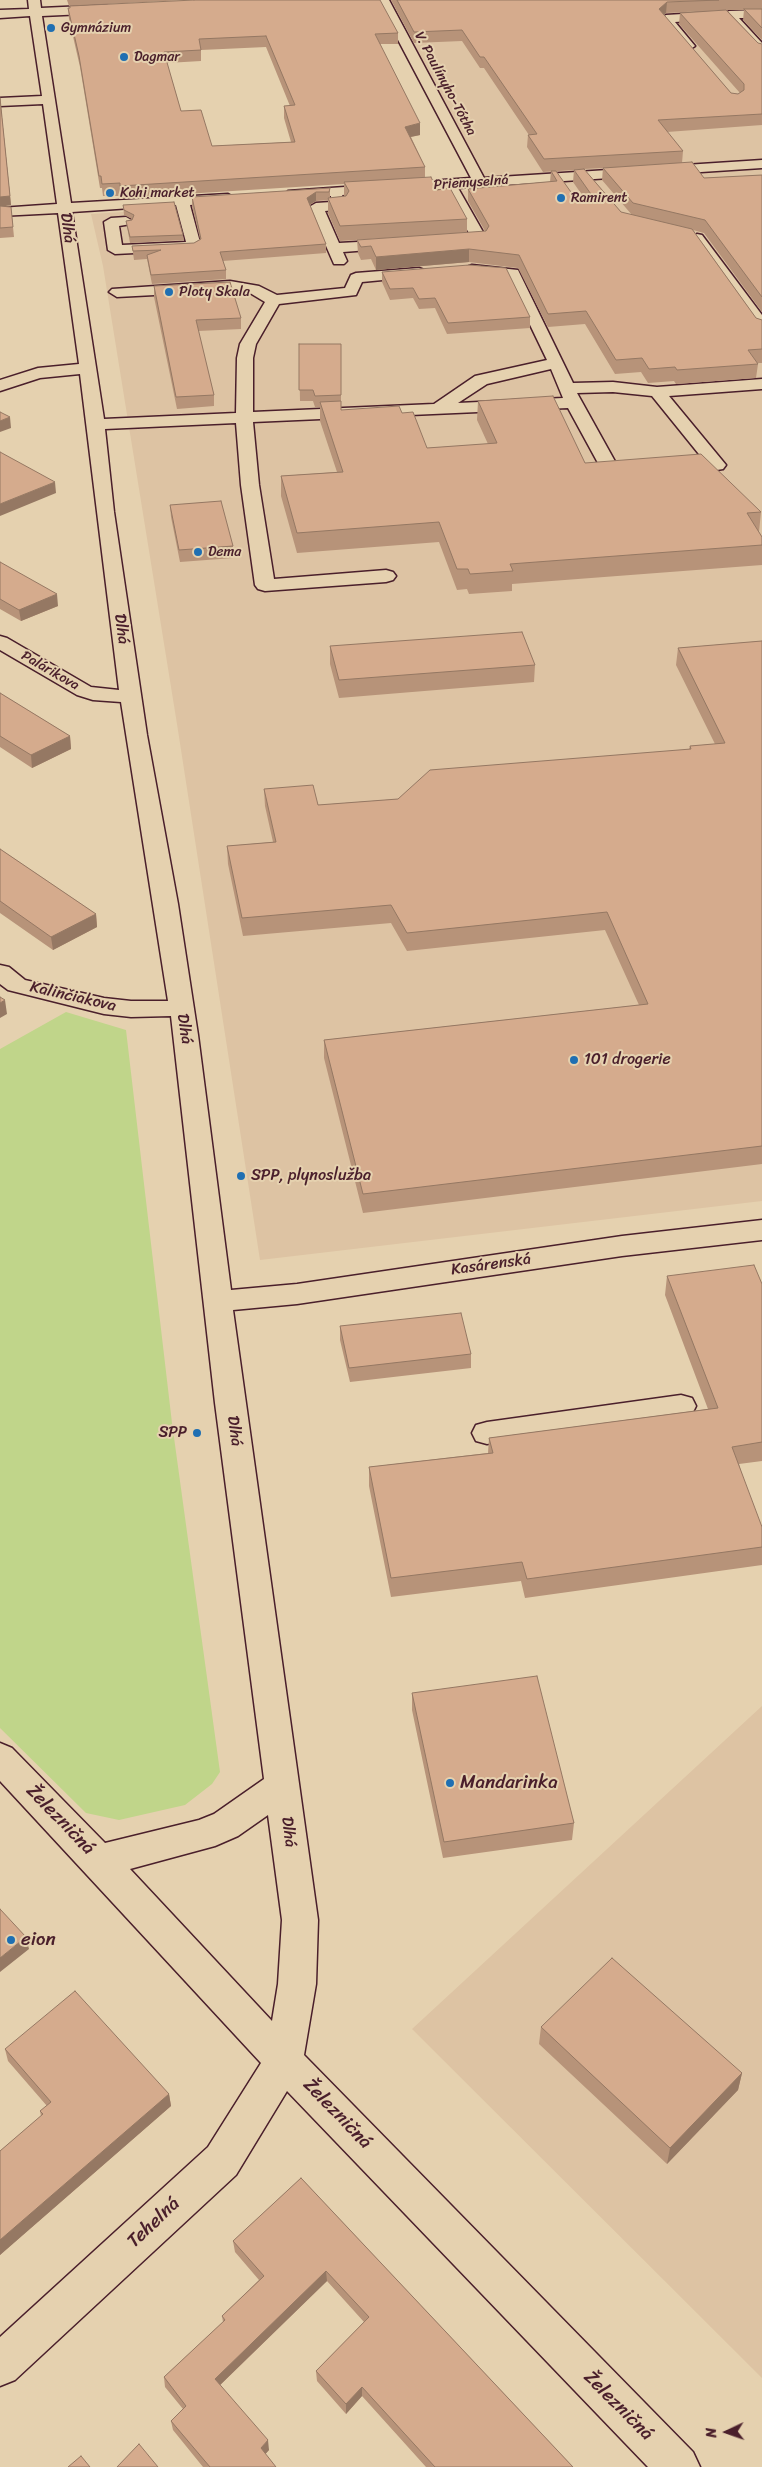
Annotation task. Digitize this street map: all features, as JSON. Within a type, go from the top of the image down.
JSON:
[{"type":"street","name":"V. Paulínyho-Tótha","points":[[383,0],[480,183]]},
{"type":"street","points":[[0,14],[35,6],[121,8]]},
{"type":"street","name":"Dlhá","points":[[35,6],[96,424],[105,512],[136,735],[166,904],[219,1301],[230,1403],[300,1920],[297,1984],[284,2060]]},
{"type":"street","points":[[698,56],[666,19],[762,14]]},
{"type":"street","points":[[729,16],[762,50]]},
{"type":"street","points":[[0,102],[49,100]]},
{"type":"street","name":"Priemyselná","points":[[278,195],[449,184],[564,183],[762,164]]},
{"type":"street","points":[[432,242],[480,239],[449,184]]},
{"type":"street","points":[[334,191],[340,206],[316,207],[337,255],[412,243]]},
{"type":"street","points":[[0,212],[240,197]]},
{"type":"street","points":[[126,221],[111,222],[116,250],[194,246],[182,200]]},
{"type":"street","points":[[170,218],[186,217]]},
{"type":"street","points":[[679,233],[697,238],[744,300],[762,328]]},
{"type":"street","points":[[460,270],[513,273],[557,363],[570,395],[613,474]]},
{"type":"street","points":[[116,292],[230,286],[254,289],[274,300],[351,292],[356,278],[432,272]]},
{"type":"street","points":[[274,300],[248,344],[245,358],[244,417],[250,485],[265,585],[386,576]]},
{"type":"street","points":[[439,408],[481,380],[557,363]]},
{"type":"street","points":[[0,386],[38,373],[87,368]]},
{"type":"street","points":[[96,424],[439,408],[570,395],[613,387],[657,392],[762,384]]},
{"type":"street","points":[[657,392],[716,465]]},
{"type":"street","name":"Palárikova","points":[[0,642],[84,691],[93,694],[131,697]]},
{"type":"street","name":"Kalinčiakova","points":[[0,972],[17,984],[104,1006],[131,1009],[180,1008]]},
{"type":"street","name":"Kasárenská","points":[[219,1301],[297,1294],[622,1246],[762,1230]]},
{"type":"street","points":[[487,1433],[681,1406]]},
{"type":"street","name":"Železničná","points":[[0,1758],[99,1861],[284,2060],[678,2467]]},
{"type":"street","points":[[99,1861],[204,1835],[226,1825],[282,1786]]},
{"type":"street","name":"Tehelná","points":[[0,2365],[222,2161],[284,2060]]},
{"type":"shaded area","points":[[390,0],[762,0],[762,1201],[260,1260],[177,724],[103,266],[91,214],[489,189]]},
{"type":"shaded area","points":[[762,1706],[762,2378],[412,2029]]},
{"type":"green space","points":[[66,1012],[126,1030],[172,1423],[220,1772],[212,1784],[185,1805],[119,1820],[86,1813],[0,1728],[0,1049]]},
{"type":"building","points":[[194,0],[380,0],[398,33],[375,34],[420,123],[405,127],[425,167],[120,186],[120,183],[102,184],[101,176],[99,176],[79,56],[68,8],[70,6]],"holes":[[[266,36],[295,105],[284,106],[295,142],[212,146],[201,110],[181,111],[164,52],[201,50],[199,39]]]},
{"type":"building","points":[[397,0],[719,0],[667,2],[659,9],[731,93],[738,94],[744,90],[744,84],[680,13],[726,10],[758,43],[762,44],[762,114],[658,120],[683,151],[544,159],[528,135],[537,134],[484,57],[480,57],[462,30],[414,32]]},
{"type":"building","points":[[744,9],[762,9],[762,28]]},
{"type":"building","points":[[0,98],[10,196],[0,197]]},
{"type":"building","points":[[692,162],[704,178],[762,175],[762,297],[705,220],[633,203],[603,168]]},
{"type":"building","points":[[584,169],[621,212],[692,229],[756,318],[762,320],[762,349],[748,350],[758,364],[677,370],[675,367],[649,369],[642,358],[616,360],[586,311],[548,314],[519,255],[469,249],[376,257],[371,246],[361,247],[357,240],[486,231],[489,226],[468,189],[557,181],[551,171],[556,171],[578,202],[586,203],[593,197],[574,170]]},
{"type":"building","points":[[431,177],[437,190],[450,188],[467,219],[340,226],[328,198],[346,196],[349,191],[344,182]]},
{"type":"building","points":[[330,188],[329,192],[316,192],[307,198],[326,244],[220,252],[226,270],[151,275],[147,255],[161,250],[133,251],[132,246],[194,243],[201,239],[192,197]]},
{"type":"building","points":[[174,202],[183,235],[130,237],[126,221],[132,220],[134,215],[124,210],[123,205]]},
{"type":"building","points":[[0,206],[11,207],[13,227],[0,228]]},
{"type":"building","points":[[469,265],[506,268],[530,317],[448,323],[435,298],[419,299],[413,288],[390,289],[382,272]]},
{"type":"building","points":[[230,282],[241,318],[196,320],[214,395],[176,397],[154,286]]},
{"type":"building","points":[[299,344],[341,344],[341,395],[315,396],[313,390],[299,390]]},
{"type":"building","points":[[553,396],[585,463],[701,454],[761,512],[747,513],[762,537],[762,545],[510,564],[513,571],[470,574],[468,569],[457,569],[439,522],[297,533],[281,476],[343,472],[320,402],[341,401],[341,410],[399,406],[402,413],[413,412],[427,448],[497,443],[478,401]]},
{"type":"building","points":[[0,412],[10,417],[0,421]]},
{"type":"building","points":[[0,452],[55,482],[0,504]]},
{"type":"building","points":[[221,501],[233,546],[179,550],[170,505]]},
{"type":"building","points":[[0,562],[57,594],[19,610],[0,599]]},
{"type":"building","points":[[522,632],[535,665],[339,680],[330,646]]},
{"type":"building","points":[[762,641],[762,1146],[363,1194],[324,1040],[648,1004],[607,912],[407,933],[391,905],[242,918],[227,846],[276,842],[264,789],[313,785],[318,805],[398,799],[430,770],[691,749],[690,746],[725,743],[678,648]]},
{"type":"building","points":[[0,693],[70,736],[31,755],[0,736]]},
{"type":"building","points":[[0,849],[96,914],[51,937],[0,901]]},
{"type":"building","points":[[754,1265],[762,1284],[762,1442],[732,1447],[762,1527],[762,1547],[527,1579],[522,1562],[391,1578],[369,1467],[493,1453],[489,1438],[718,1408],[667,1276]]},
{"type":"building","points":[[461,1313],[471,1354],[349,1368],[340,1326]]},
{"type":"building","points":[[537,1676],[574,1823],[444,1842],[412,1693]]},
{"type":"building","points":[[0,1909],[26,1937],[0,1958]]},
{"type":"building","points":[[612,1958],[742,2073],[670,2148],[541,2027]]},
{"type":"building","points":[[75,1991],[169,2094],[0,2240],[0,2151],[43,2114],[40,2111],[51,2102],[5,2049]]},
{"type":"building","points":[[301,2178],[573,2467],[435,2467],[362,2387],[346,2404],[316,2371],[369,2317],[326,2271],[215,2379],[268,2440],[261,2448],[276,2467],[210,2467],[171,2421],[186,2406],[164,2377],[225,2320],[222,2316],[264,2276],[233,2241]]},
{"type":"building","points":[[139,2444],[158,2467],[117,2467]]},
{"type":"building","points":[[81,2456],[90,2467],[68,2467]]},
{"type":"place","name":"Gymnázium","points":[[51,28]]},
{"type":"place","name":"Dagmar","points":[[124,57]]},
{"type":"place","name":"Kohi market","points":[[110,193]]},
{"type":"place","name":"Ramirent","points":[[561,198]]},
{"type":"place","name":"Ploty Skala","points":[[169,292]]},
{"type":"place","name":"Dema","points":[[198,552]]},
{"type":"place","name":"101 drogerie","points":[[574,1060]]},
{"type":"place","name":"SPP, plynoslužba","points":[[241,1176]]},
{"type":"place","name":"SPP","points":[[197,1433]]},
{"type":"place","name":"Mandarinka","points":[[450,1783]]},
{"type":"place","name":"eion","points":[[11,1940]]}]
